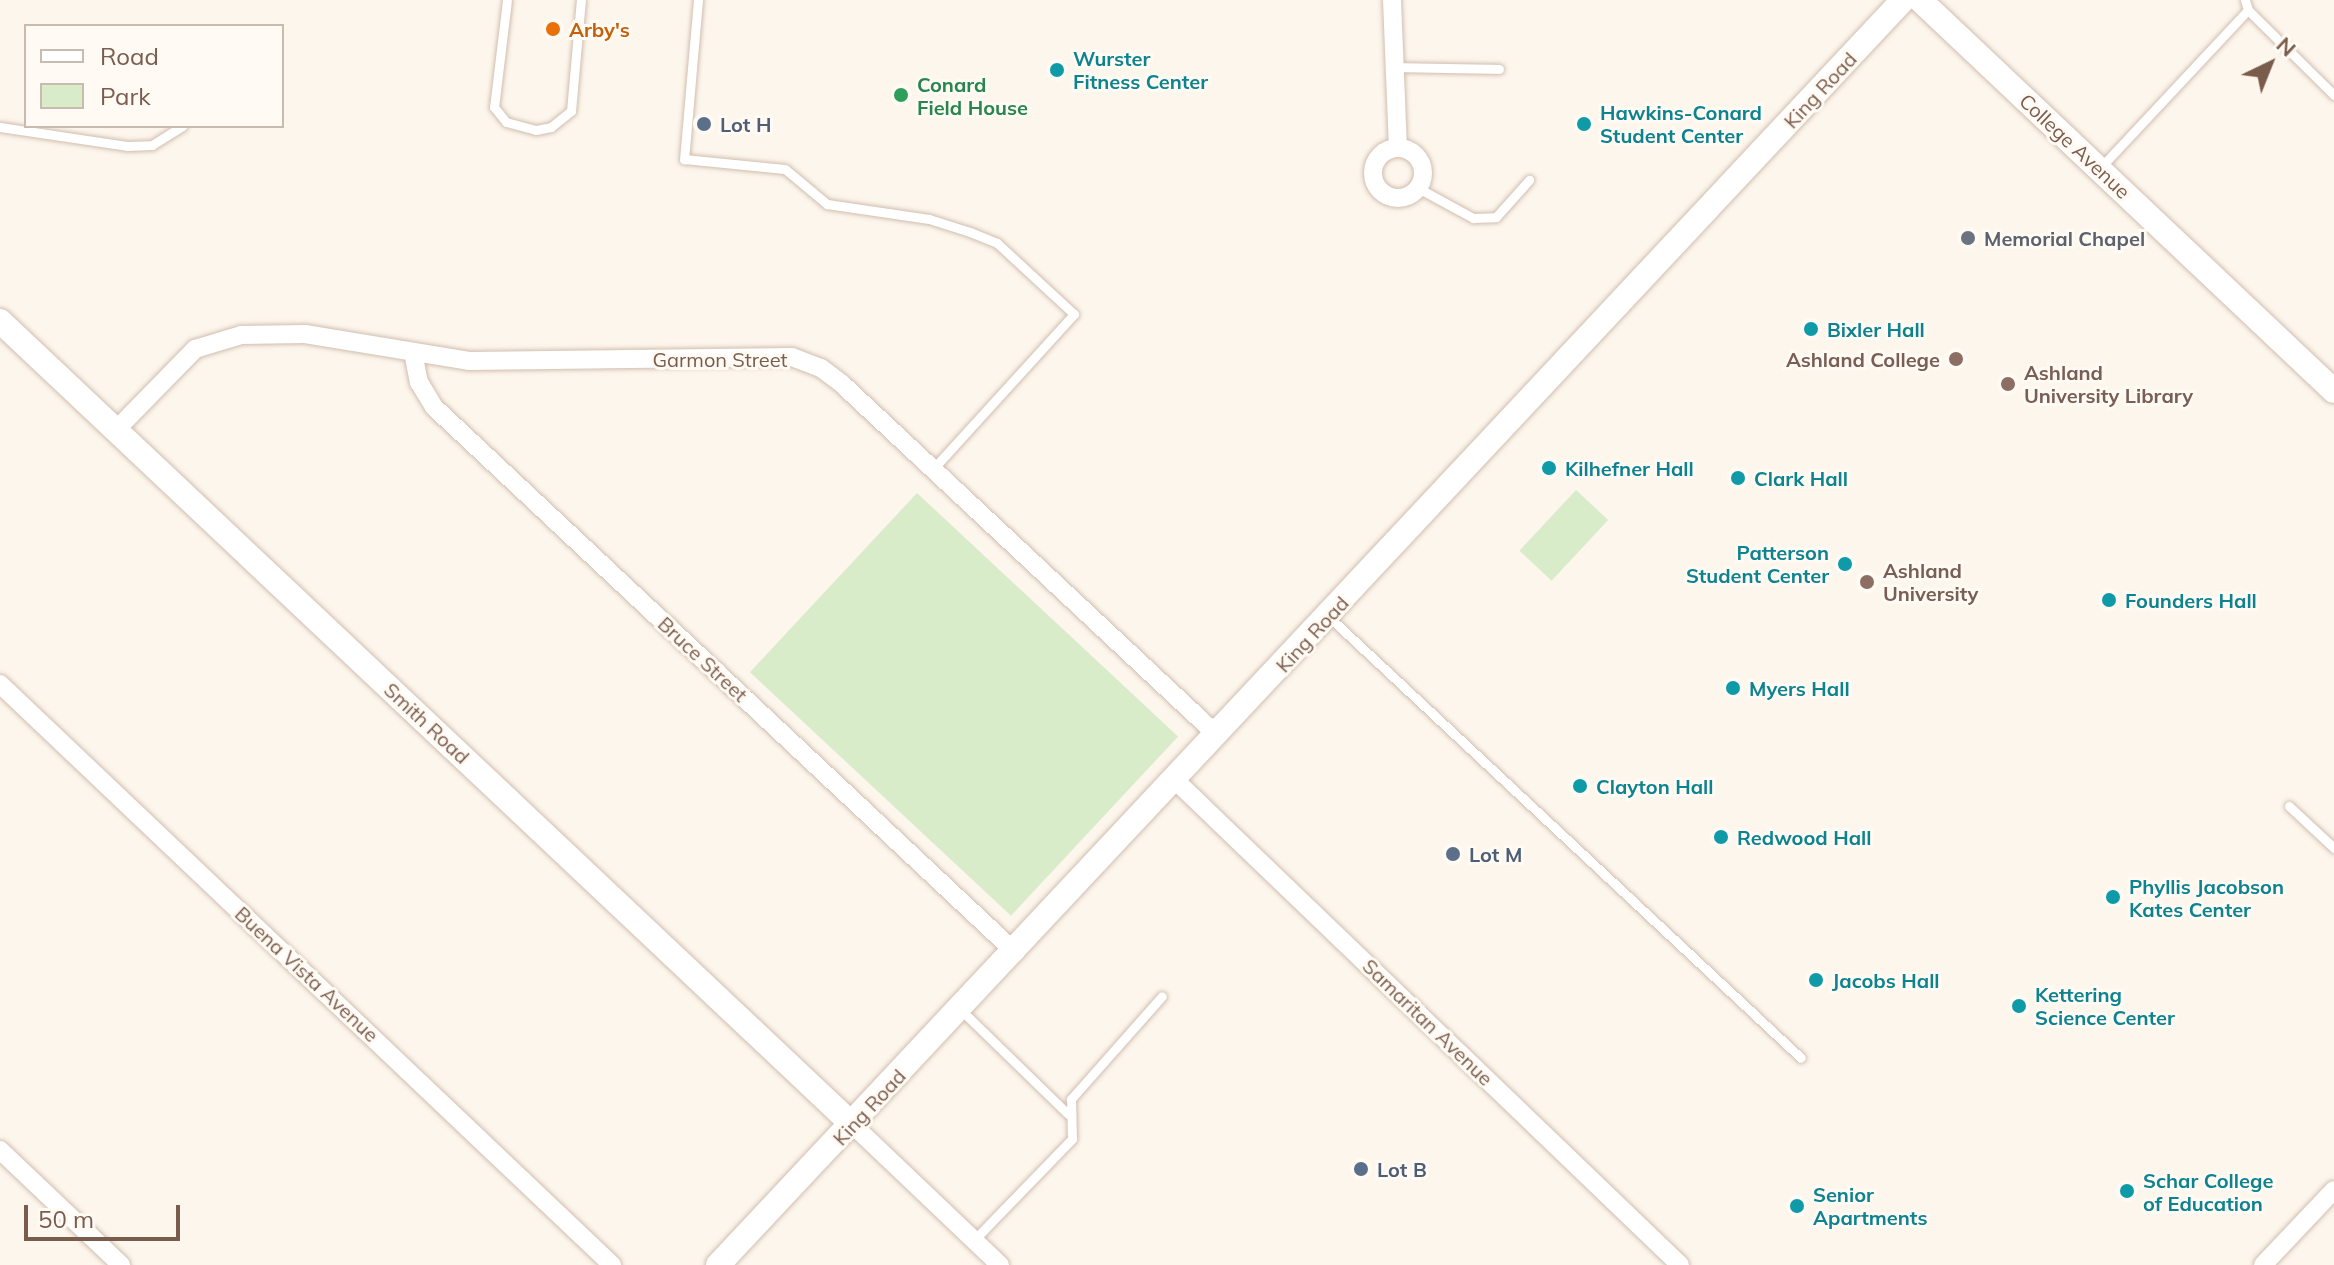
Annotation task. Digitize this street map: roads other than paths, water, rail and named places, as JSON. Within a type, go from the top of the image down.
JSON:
[{"type":"street","points":[[1392,0],[1398,148]]},
{"type":"street","name":"King Road","points":[[718,1265],[961,1010],[1903,0]]},
{"type":"street","name":"College Avenue","points":[[1920,0],[2334,391]]},
{"type":"street","points":[[1398,148],[1410,151],[1421,164],[1418,188],[1396,198],[1376,186],[1374,162],[1386,151],[1398,148]]},
{"type":"street","name":"Smith Road","points":[[0,321],[853,1125]]},
{"type":"street","name":"Garmon Street","points":[[117,429],[179,364],[210,341],[305,334],[413,352],[519,362],[792,357],[821,368],[842,384],[935,467],[1217,735]]},
{"type":"street","name":"Bruce Street","points":[[413,352],[419,382],[434,407],[1015,952]]},
{"type":"street","name":"Buena Vista Avenue","points":[[0,684],[612,1265]]},
{"type":"street","name":"Samaritan Avenue","points":[[1175,780],[1680,1265]]},
{"type":"street","points":[[853,1125],[1000,1265]]},
{"type":"street","points":[[0,1150],[121,1265]]},
{"type":"street","points":[[2263,1265],[2334,1190]]},
{"type":"lane","points":[[507,0],[494,107],[506,122],[536,130],[551,127],[571,111],[581,0]]},
{"type":"lane","points":[[698,0],[684,159],[785,169],[827,204],[929,219],[970,232],[997,243],[1074,314],[935,467]]},
{"type":"lane","points":[[2099,169],[2246,5],[2334,95]]},
{"type":"lane","points":[[1395,67],[1499,69]]},
{"type":"lane","points":[[0,127],[127,146],[152,145],[180,128]]},
{"type":"lane","points":[[1418,188],[1473,218],[1496,217],[1529,180]]},
{"type":"lane","points":[[1328,616],[1801,1058]]},
{"type":"lane","points":[[2289,806],[2334,848]]},
{"type":"lane","points":[[974,1240],[1072,1139],[1068,1114],[1071,1099],[1091,1072],[1162,996]]},
{"type":"lane","points":[[961,1010],[1068,1114]]},
{"type":"place","name":"Arby's","points":[[553,29]]},
{"type":"place","name":"Wurster Fitness Center","points":[[1057,70]]},
{"type":"place","name":"Conard Field House","points":[[901,95]]},
{"type":"place","name":"Lot H","points":[[704,124]]},
{"type":"place","name":"Hawkins-Conard Student Center","points":[[1584,124]]},
{"type":"place","name":"Memorial Chapel","points":[[1968,238]]},
{"type":"place","name":"Bixler Hall","points":[[1811,329]]},
{"type":"place","name":"Ashland College","points":[[1956,359]]},
{"type":"place","name":"Ashland University Library","points":[[2008,384]]},
{"type":"place","name":"Kilhefner Hall","points":[[1549,468]]},
{"type":"place","name":"Clark Hall","points":[[1738,478]]},
{"type":"place","name":"Patterson Student Center","points":[[1845,564]]},
{"type":"place","name":"Ashland University","points":[[1867,582]]},
{"type":"place","name":"Founders Hall","points":[[2109,600]]},
{"type":"place","name":"Myers Hall","points":[[1733,688]]},
{"type":"place","name":"Clayton Hall","points":[[1580,786]]},
{"type":"place","name":"Redwood Hall","points":[[1721,837]]},
{"type":"place","name":"Lot M","points":[[1453,854]]},
{"type":"place","name":"Phyllis Jacobson Kates Center","points":[[2113,897]]},
{"type":"place","name":"Jacobs Hall","points":[[1816,980]]},
{"type":"place","name":"Kettering Science Center","points":[[2019,1006]]},
{"type":"place","name":"Lot B","points":[[1361,1169]]},
{"type":"place","name":"Schar College of Education","points":[[2127,1191]]},
{"type":"place","name":"Senior Apartments","points":[[1797,1206]]}]
